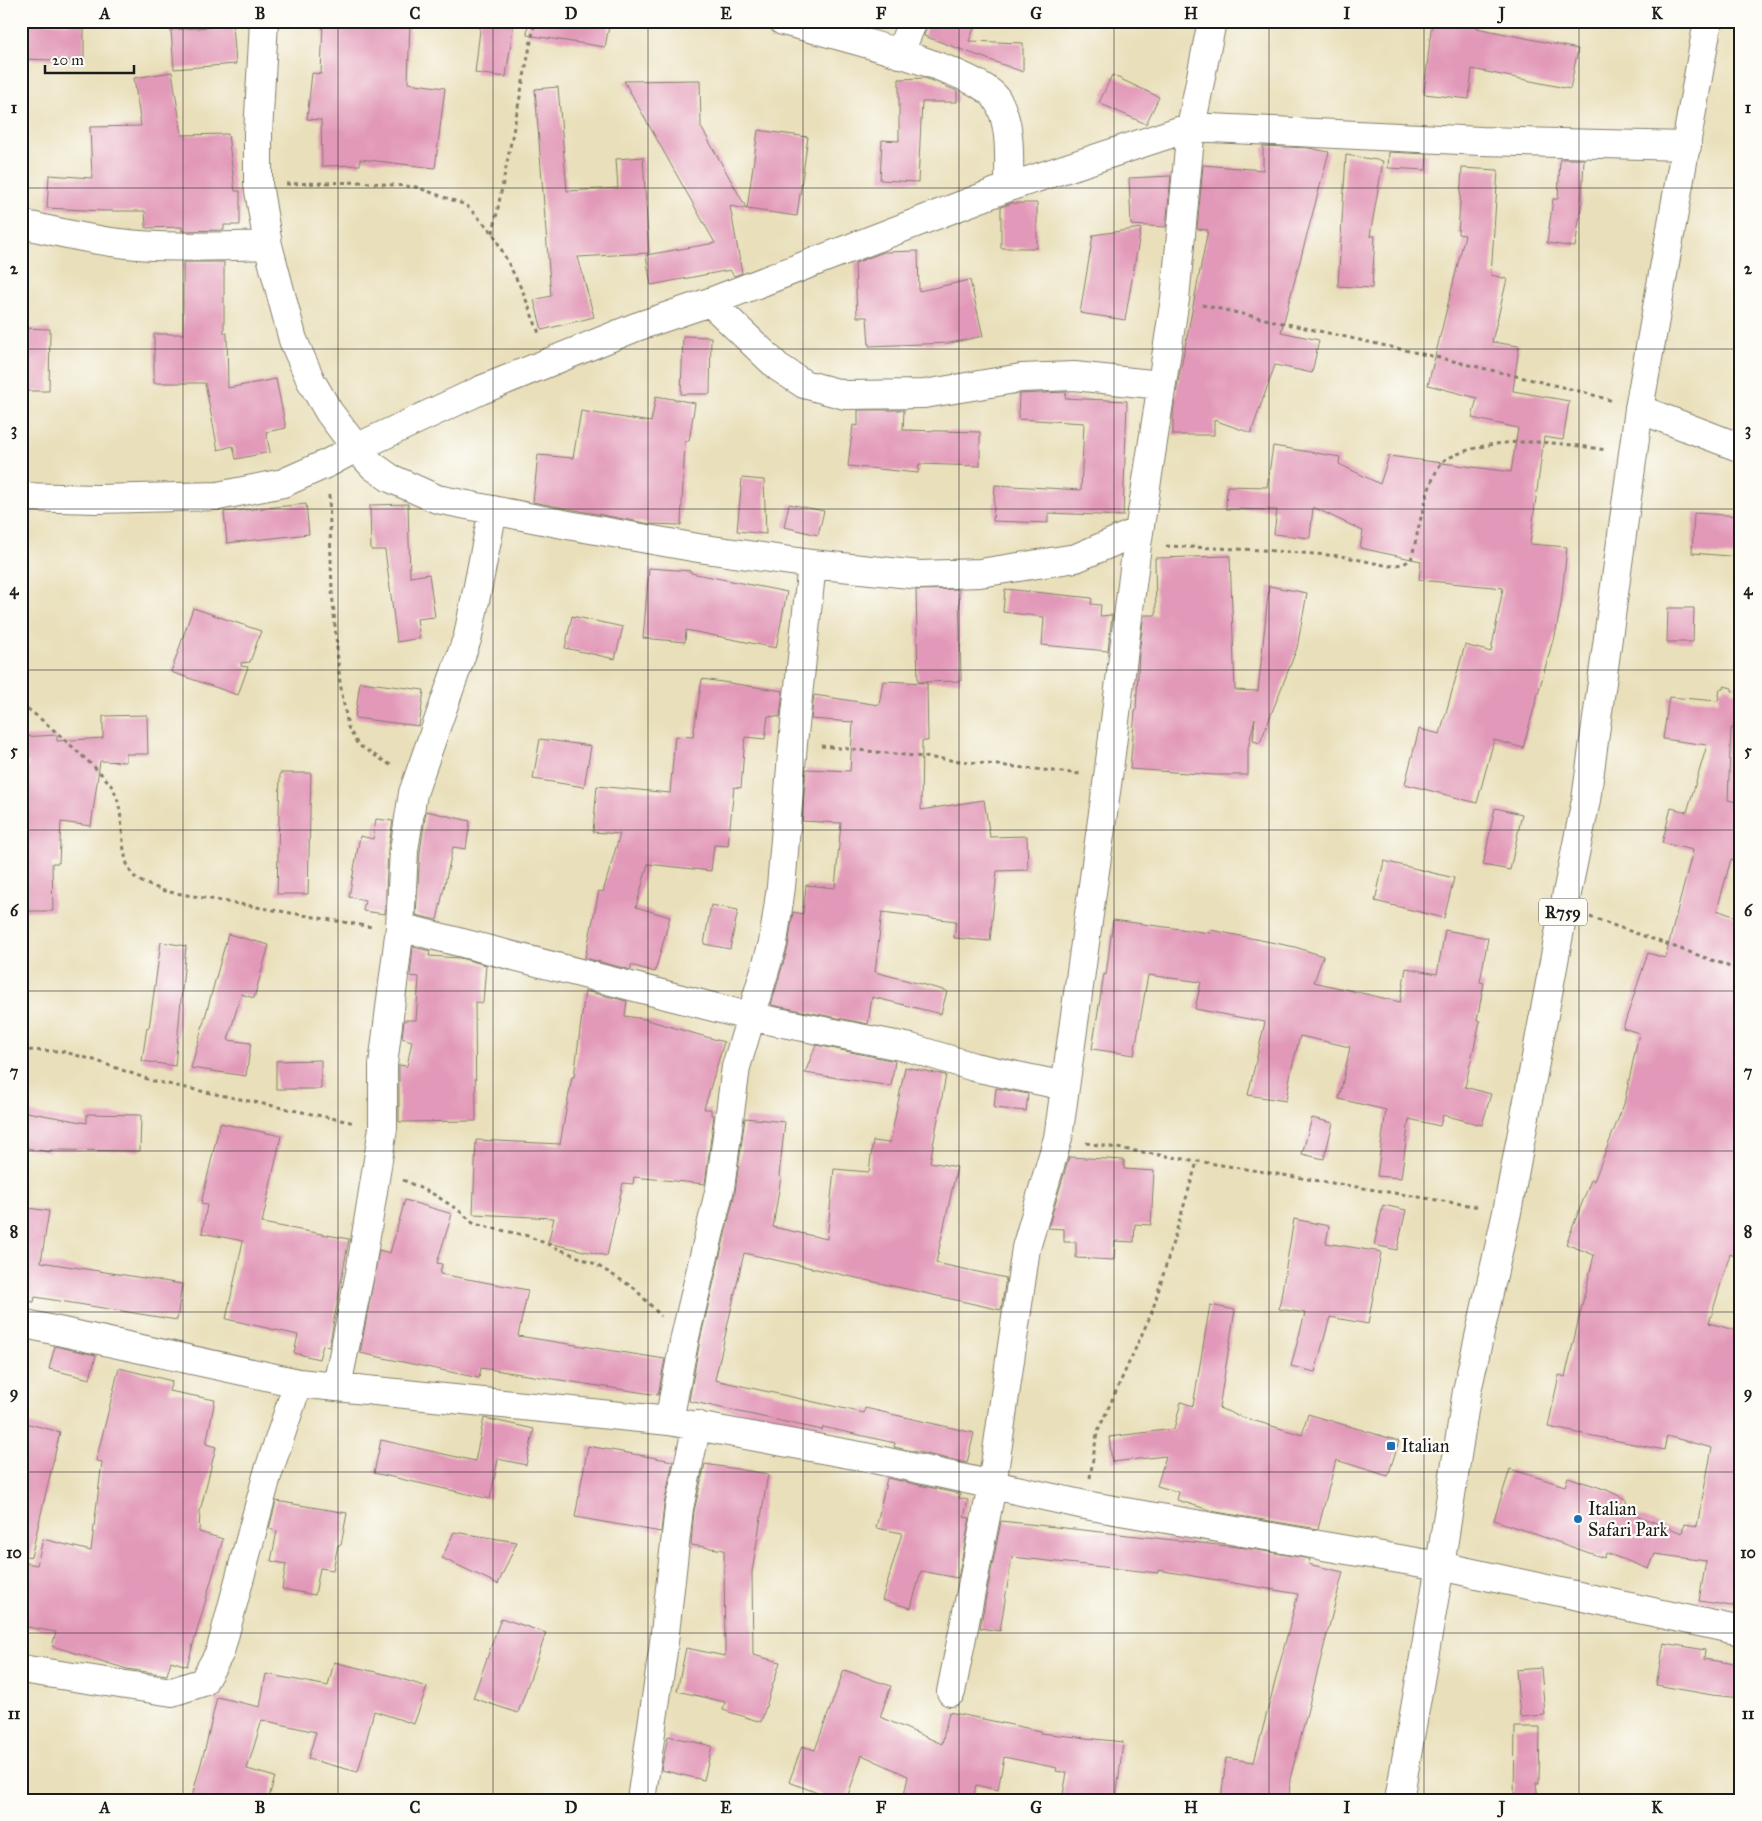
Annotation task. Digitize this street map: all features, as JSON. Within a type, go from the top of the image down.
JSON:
[{"type":"street","points":[[264,21],[258,134],[258,184],[268,245],[293,340],[311,381],[329,412],[356,448],[373,466],[390,478],[437,499],[698,548],[812,564],[920,576],[980,573],[1076,558],[1138,538]]},
{"type":"street","points":[[783,21],[899,54],[978,83],[995,97],[1003,112],[1009,146],[1010,187]]},
{"type":"street","points":[[899,54],[913,21]]},
{"type":"street","points":[[951,1692],[992,1486],[1026,1248],[1058,1138],[1108,777],[1138,538],[1175,299],[1191,127],[1212,21]]},
{"type":"street","name":"R759","points":[[1400,1800],[1440,1566],[1467,1391],[1507,1212],[1586,800],[1640,409],[1708,21]]},
{"type":"street","points":[[21,497],[97,499],[218,496],[283,482],[328,463],[481,390],[636,328],[710,302],[1010,187],[1191,127],[1481,141],[1687,146]]},
{"type":"street","points":[[21,224],[120,243],[186,246],[268,245]]},
{"type":"street","points":[[710,302],[778,368],[804,384],[845,395],[924,394],[1021,378],[1074,376],[1161,385]]},
{"type":"street","points":[[1640,409],[1741,448]]},
{"type":"street","points":[[337,1386],[360,1273],[383,1128],[383,1065],[400,929],[404,850],[413,793],[468,636],[493,510]]},
{"type":"street","points":[[668,1421],[685,1337],[720,1188],[736,1067],[773,943],[780,896],[793,743],[812,564]]},
{"type":"street","points":[[400,929],[752,1017],[911,1048],[974,1067],[1065,1086]]},
{"type":"street","points":[[21,1323],[298,1383],[697,1425],[860,1456],[1085,1506],[1440,1566],[1741,1631]]},
{"type":"street","points":[[21,1669],[172,1692],[203,1682],[220,1652],[267,1476],[298,1383]]},
{"type":"street","points":[[641,1800],[663,1652],[680,1508],[697,1425]]},
{"type":"path","points":[[493,233],[535,21]]},
{"type":"path","points":[[258,184],[360,182],[416,187],[466,205],[493,233],[523,292],[550,362]]},
{"type":"path","points":[[1175,299],[1583,392],[1640,409]]},
{"type":"path","points":[[1138,538],[1341,556],[1389,566],[1403,564],[1411,560],[1431,482],[1443,460],[1466,451],[1504,443],[1569,444],[1634,454]]},
{"type":"path","points":[[328,463],[332,591],[340,683],[348,727],[358,745],[404,774],[413,793]]},
{"type":"path","points":[[21,704],[46,722],[94,766],[112,788],[121,811],[128,870],[137,879],[164,891],[400,929]]},
{"type":"path","points":[[793,743],[1108,777]]},
{"type":"path","points":[[1564,908],[1741,972]]},
{"type":"path","points":[[21,1050],[61,1051],[94,1060],[153,1081],[383,1128]]},
{"type":"path","points":[[1058,1138],[1507,1212]]},
{"type":"path","points":[[1085,1506],[1097,1433],[1152,1312],[1197,1162]]},
{"type":"path","points":[[376,1173],[406,1181],[435,1195],[461,1212],[474,1224],[528,1236],[595,1264],[634,1288],[654,1310],[685,1337]]},
{"type":"building","points":[[323,21],[410,21],[408,83],[445,88],[435,168],[360,159],[360,165],[322,166],[321,120],[307,119],[312,73],[321,74]]},
{"type":"building","points":[[481,21],[514,21],[506,77],[475,73]]},
{"type":"building","points":[[528,21],[610,21],[605,47],[527,35]]},
{"type":"building","points":[[928,21],[977,21],[969,41],[1023,43],[1023,72],[924,36]]},
{"type":"building","points":[[1432,21],[1477,21],[1477,28],[1578,49],[1570,89],[1472,69],[1469,99],[1424,94]]},
{"type":"building","points":[[21,22],[84,24],[84,61],[21,59]]},
{"type":"building","points":[[233,25],[236,64],[174,69],[171,30]]},
{"type":"building","points":[[172,72],[182,135],[228,134],[235,191],[240,191],[240,225],[224,225],[224,230],[182,231],[182,227],[146,228],[145,211],[47,208],[49,175],[92,178],[90,127],[141,126],[134,78]]},
{"type":"building","points":[[1112,75],[1159,97],[1146,124],[1099,103]]},
{"type":"building","points":[[925,78],[957,91],[957,102],[922,102],[918,182],[880,180],[882,140],[899,141],[899,79]]},
{"type":"building","points":[[700,80],[701,127],[747,209],[730,206],[742,273],[734,276],[730,270],[651,285],[646,255],[715,243],[624,81]]},
{"type":"building","points":[[558,87],[567,191],[618,188],[616,159],[643,157],[649,253],[578,257],[594,317],[542,330],[534,300],[551,296],[535,89]]},
{"type":"building","points":[[758,130],[808,137],[797,216],[747,209]]},
{"type":"building","points":[[1263,146],[1309,148],[1329,152],[1281,332],[1319,340],[1312,373],[1275,365],[1251,433],[1214,420],[1214,435],[1173,435],[1173,412],[1178,382],[1208,230],[1197,229],[1203,165],[1263,170]]},
{"type":"building","points":[[1389,152],[1427,154],[1426,170],[1388,168]]},
{"type":"building","points":[[1346,155],[1383,161],[1370,236],[1375,236],[1372,288],[1338,286]]},
{"type":"building","points":[[1560,159],[1584,159],[1582,201],[1575,247],[1547,243],[1553,199],[1558,199]]},
{"type":"building","points":[[1462,168],[1498,170],[1491,275],[1507,279],[1492,342],[1519,346],[1513,391],[1569,401],[1563,440],[1544,437],[1530,544],[1567,547],[1561,604],[1555,636],[1523,748],[1494,740],[1477,803],[1405,784],[1419,729],[1440,734],[1465,645],[1491,652],[1503,588],[1419,580],[1421,561],[1360,548],[1363,531],[1313,507],[1310,538],[1274,534],[1277,510],[1226,509],[1227,486],[1267,487],[1273,446],[1340,457],[1339,464],[1380,484],[1389,456],[1511,472],[1518,428],[1472,418],[1477,398],[1428,385],[1465,235],[1458,234]]},
{"type":"building","points":[[1171,176],[1166,227],[1131,225],[1129,178]]},
{"type":"building","points":[[1012,203],[1037,203],[1037,248],[1001,248],[1001,207]]},
{"type":"building","points":[[1141,228],[1125,320],[1080,313],[1093,235]]},
{"type":"building","points":[[918,251],[919,291],[970,280],[983,336],[950,343],[869,346],[867,317],[857,317],[855,263],[884,252]]},
{"type":"building","points":[[183,262],[224,262],[224,333],[227,333],[228,388],[276,379],[286,428],[266,432],[270,452],[236,459],[233,446],[218,450],[205,383],[154,383],[154,334],[183,334]]},
{"type":"building","points":[[21,328],[50,329],[49,391],[21,391]]},
{"type":"building","points":[[683,336],[711,337],[710,394],[681,394]]},
{"type":"building","points":[[1066,392],[1065,398],[1127,401],[1123,516],[1048,513],[1048,523],[993,521],[995,485],[1081,490],[1084,423],[1018,419],[1019,394]]},
{"type":"building","points":[[656,396],[695,403],[689,441],[685,441],[681,525],[650,524],[533,502],[538,455],[573,458],[581,411],[651,422]]},
{"type":"building","points":[[858,410],[904,410],[903,430],[980,432],[980,466],[919,464],[918,473],[848,466],[853,425],[858,426]]},
{"type":"building","points":[[742,478],[764,480],[766,534],[737,531]]},
{"type":"building","points":[[306,504],[309,534],[227,543],[224,512]]},
{"type":"building","points":[[408,504],[410,577],[429,574],[435,617],[417,619],[420,638],[397,642],[385,550],[371,550],[370,505]]},
{"type":"building","points":[[789,504],[824,511],[818,535],[784,527]]},
{"type":"building","points":[[1694,513],[1741,516],[1741,557],[1692,553]]},
{"type":"building","points":[[1230,556],[1235,690],[1258,691],[1269,586],[1307,593],[1297,648],[1260,743],[1253,741],[1255,718],[1248,748],[1248,775],[1215,775],[1130,769],[1139,653],[1144,615],[1156,615],[1155,558]]},
{"type":"building","points":[[649,568],[691,571],[691,573],[787,592],[776,648],[686,630],[685,642],[643,638]]},
{"type":"building","points":[[959,589],[961,681],[918,682],[916,590]]},
{"type":"building","points":[[1005,589],[1092,598],[1091,604],[1101,605],[1100,616],[1112,615],[1108,651],[1042,645],[1044,617],[1003,612]]},
{"type":"building","points":[[193,608],[261,631],[250,662],[241,663],[241,666],[248,667],[238,695],[171,672]]},
{"type":"building","points":[[1668,608],[1694,608],[1693,642],[1667,642]]},
{"type":"building","points":[[572,616],[623,627],[615,659],[565,648]]},
{"type":"building","points":[[702,679],[783,691],[780,717],[768,716],[765,739],[745,737],[741,788],[734,787],[728,846],[714,845],[711,871],[648,864],[636,907],[670,917],[655,972],[631,965],[631,970],[585,958],[599,891],[603,892],[620,834],[593,832],[597,786],[670,793],[675,736],[693,737]]},
{"type":"building","points":[[883,681],[927,683],[928,741],[922,741],[921,810],[984,800],[990,837],[1027,836],[1028,870],[997,871],[990,941],[954,938],[956,921],[882,912],[875,972],[947,991],[941,1014],[872,997],[868,1024],[771,1005],[788,947],[793,912],[803,914],[806,885],[835,888],[841,823],[802,821],[806,769],[850,771],[853,722],[811,719],[814,695],[879,705]]},
{"type":"building","points":[[360,682],[424,690],[419,726],[355,718]]},
{"type":"building","points":[[1724,686],[1732,688],[1732,691],[1741,692],[1741,729],[1731,728],[1728,800],[1741,803],[1735,824],[1741,826],[1741,862],[1731,859],[1717,910],[1741,919],[1741,1259],[1730,1254],[1709,1323],[1741,1332],[1741,1600],[1739,1599],[1738,1607],[1699,1601],[1706,1561],[1655,1554],[1649,1569],[1606,1553],[1604,1558],[1494,1520],[1510,1469],[1565,1486],[1568,1477],[1607,1490],[1627,1500],[1623,1510],[1682,1533],[1684,1524],[1697,1526],[1712,1448],[1667,1436],[1664,1450],[1548,1427],[1559,1375],[1565,1377],[1594,1255],[1566,1244],[1591,1180],[1594,1181],[1624,1104],[1639,1033],[1623,1028],[1648,953],[1665,958],[1693,850],[1662,843],[1671,808],[1687,812],[1707,745],[1663,739],[1669,697],[1718,701],[1720,689],[1723,689]]},
{"type":"building","points":[[147,715],[148,754],[126,754],[126,762],[100,761],[91,826],[61,822],[59,863],[52,863],[53,911],[21,911],[21,801],[29,762],[22,762],[21,737],[57,735],[57,741],[103,738],[103,716]]},
{"type":"building","points":[[540,739],[591,746],[584,787],[533,779]]},
{"type":"building","points":[[280,773],[311,773],[308,894],[277,894]]},
{"type":"building","points":[[1495,808],[1522,814],[1510,870],[1483,865]]},
{"type":"building","points":[[426,811],[470,821],[466,849],[453,847],[437,920],[416,915],[420,852]]},
{"type":"building","points":[[376,819],[393,821],[388,849],[385,914],[363,911],[365,900],[349,897],[360,836],[373,839]]},
{"type":"building","points":[[1384,861],[1454,878],[1444,918],[1375,901]]},
{"type":"building","points":[[711,905],[738,910],[730,949],[704,944]]},
{"type":"building","points":[[1113,920],[1210,933],[1211,930],[1295,947],[1323,956],[1314,982],[1400,1002],[1406,968],[1437,974],[1445,930],[1488,938],[1480,982],[1484,983],[1477,1020],[1480,1021],[1465,1087],[1491,1094],[1482,1125],[1443,1115],[1440,1126],[1409,1119],[1401,1178],[1377,1176],[1386,1110],[1339,1099],[1350,1047],[1300,1036],[1286,1101],[1248,1095],[1265,1022],[1195,1009],[1201,982],[1148,975],[1134,1055],[1092,1049],[1104,974],[1106,975]]},
{"type":"building","points":[[228,934],[269,945],[254,998],[241,994],[228,1040],[251,1043],[246,1076],[191,1068]]},
{"type":"building","points":[[161,942],[186,946],[175,1066],[142,1061],[147,1027],[149,1028]]},
{"type":"building","points":[[413,947],[430,951],[429,956],[460,958],[486,965],[483,1003],[475,1002],[476,1121],[399,1122],[399,1065],[407,1066],[412,1041],[402,1038],[404,1020],[416,1020],[419,977],[410,976]]},
{"type":"building","points":[[585,991],[627,1001],[625,1016],[644,1019],[724,1042],[704,1109],[711,1109],[711,1115],[714,1115],[705,1184],[634,1177],[633,1184],[623,1183],[607,1256],[548,1243],[554,1218],[473,1214],[476,1140],[560,1144],[572,1077],[574,1077]]},
{"type":"building","points":[[816,1045],[895,1061],[891,1086],[805,1073]]},
{"type":"building","points":[[321,1060],[321,1089],[276,1089],[276,1061]]},
{"type":"building","points":[[905,1067],[946,1075],[930,1162],[957,1167],[936,1263],[1006,1278],[1001,1310],[744,1253],[715,1380],[864,1413],[865,1408],[974,1433],[967,1463],[894,1447],[895,1443],[823,1427],[822,1430],[689,1401],[700,1340],[735,1192],[745,1118],[785,1122],[779,1176],[781,1177],[773,1227],[827,1239],[834,1169],[869,1172],[873,1141],[890,1143]]},
{"type":"building","points":[[996,1088],[1028,1094],[1026,1111],[994,1108]]},
{"type":"building","points":[[21,1111],[87,1123],[87,1114],[141,1115],[140,1151],[50,1150],[50,1152],[21,1147]]},
{"type":"building","points":[[1312,1118],[1333,1123],[1324,1159],[1302,1154]]},
{"type":"building","points":[[220,1123],[281,1136],[262,1223],[349,1239],[329,1347],[323,1345],[319,1359],[294,1353],[298,1335],[226,1319],[243,1241],[202,1233],[207,1205],[201,1204]]},
{"type":"building","points":[[1069,1157],[1124,1160],[1124,1169],[1154,1171],[1151,1225],[1135,1224],[1134,1242],[1115,1241],[1114,1260],[1076,1258],[1076,1242],[1064,1242],[1064,1229],[1048,1228]]},
{"type":"building","points":[[405,1200],[452,1214],[437,1263],[442,1264],[440,1274],[528,1290],[518,1336],[665,1359],[658,1395],[481,1368],[479,1378],[360,1353],[379,1250],[390,1253]]},
{"type":"building","points":[[1383,1205],[1406,1210],[1397,1250],[1374,1245]]},
{"type":"building","points":[[21,1207],[49,1211],[41,1262],[182,1284],[177,1320],[35,1297],[34,1302],[21,1301]]},
{"type":"building","points":[[1294,1219],[1329,1226],[1326,1243],[1381,1252],[1368,1324],[1330,1317],[1315,1372],[1291,1366],[1305,1313],[1279,1309]]},
{"type":"building","points":[[1210,1305],[1235,1310],[1219,1408],[1302,1435],[1308,1414],[1399,1441],[1388,1476],[1336,1460],[1318,1529],[1216,1512],[1177,1500],[1179,1492],[1157,1486],[1166,1456],[1112,1462],[1109,1437],[1174,1429],[1181,1402],[1193,1406]]},
{"type":"building","points":[[55,1346],[96,1355],[90,1379],[49,1369]]},
{"type":"building","points":[[119,1368],[172,1381],[169,1391],[215,1400],[206,1444],[216,1447],[200,1511],[199,1532],[223,1539],[187,1666],[171,1661],[167,1675],[127,1669],[52,1646],[56,1632],[21,1626],[21,1562],[37,1565],[43,1539],[91,1551],[102,1462],[96,1461]]},
{"type":"building","points":[[484,1418],[534,1429],[526,1465],[498,1459],[490,1499],[374,1473],[381,1440],[475,1461]]},
{"type":"building","points":[[21,1422],[60,1432],[31,1557],[21,1555]]},
{"type":"building","points":[[588,1446],[673,1461],[664,1505],[661,1532],[575,1517]]},
{"type":"building","points":[[705,1464],[768,1474],[752,1572],[753,1655],[780,1662],[761,1722],[723,1710],[725,1702],[677,1691],[686,1648],[725,1656],[724,1550],[691,1545],[694,1511]]},
{"type":"building","points":[[887,1478],[960,1494],[959,1498],[968,1500],[964,1517],[970,1518],[958,1578],[921,1571],[911,1608],[882,1600],[902,1533],[876,1528]]},
{"type":"building","points":[[276,1501],[347,1513],[341,1545],[338,1545],[333,1570],[320,1568],[315,1595],[282,1589],[286,1564],[271,1561],[277,1531],[269,1529]]},
{"type":"building","points":[[1001,1521],[1246,1548],[1310,1559],[1308,1564],[1343,1572],[1290,1779],[1289,1800],[1221,1800],[1226,1758],[1254,1762],[1298,1594],[1158,1570],[1158,1573],[1012,1557],[1000,1631],[980,1628]]},
{"type":"building","points":[[454,1532],[517,1542],[498,1584],[442,1558]]},
{"type":"building","points":[[501,1618],[546,1633],[518,1713],[473,1698]]},
{"type":"building","points":[[1664,1643],[1705,1650],[1704,1659],[1741,1665],[1741,1698],[1656,1685]]},
{"type":"building","points":[[334,1662],[392,1676],[427,1687],[414,1724],[374,1711],[358,1772],[308,1759],[316,1732],[262,1720],[247,1769],[275,1777],[268,1800],[191,1800],[217,1697],[260,1707],[266,1674],[328,1686]]},
{"type":"building","points":[[1541,1668],[1545,1715],[1520,1717],[1516,1670]]},
{"type":"building","points":[[844,1670],[891,1686],[880,1717],[942,1744],[949,1712],[1041,1731],[1040,1733],[1123,1742],[1116,1800],[1062,1800],[1067,1773],[1056,1771],[1057,1768],[1004,1757],[998,1790],[976,1785],[973,1800],[903,1800],[908,1776],[862,1755],[846,1800],[836,1800],[789,1782],[802,1746],[815,1750]]},
{"type":"building","points":[[1515,1727],[1540,1727],[1539,1783],[1536,1783],[1538,1800],[1514,1800]]},
{"type":"building","points":[[668,1736],[712,1746],[704,1780],[661,1770]]},
{"type":"place","name":"Italian","points":[[1391,1446]]},
{"type":"place","name":"Italian Safari Park","points":[[1578,1519]]}]
